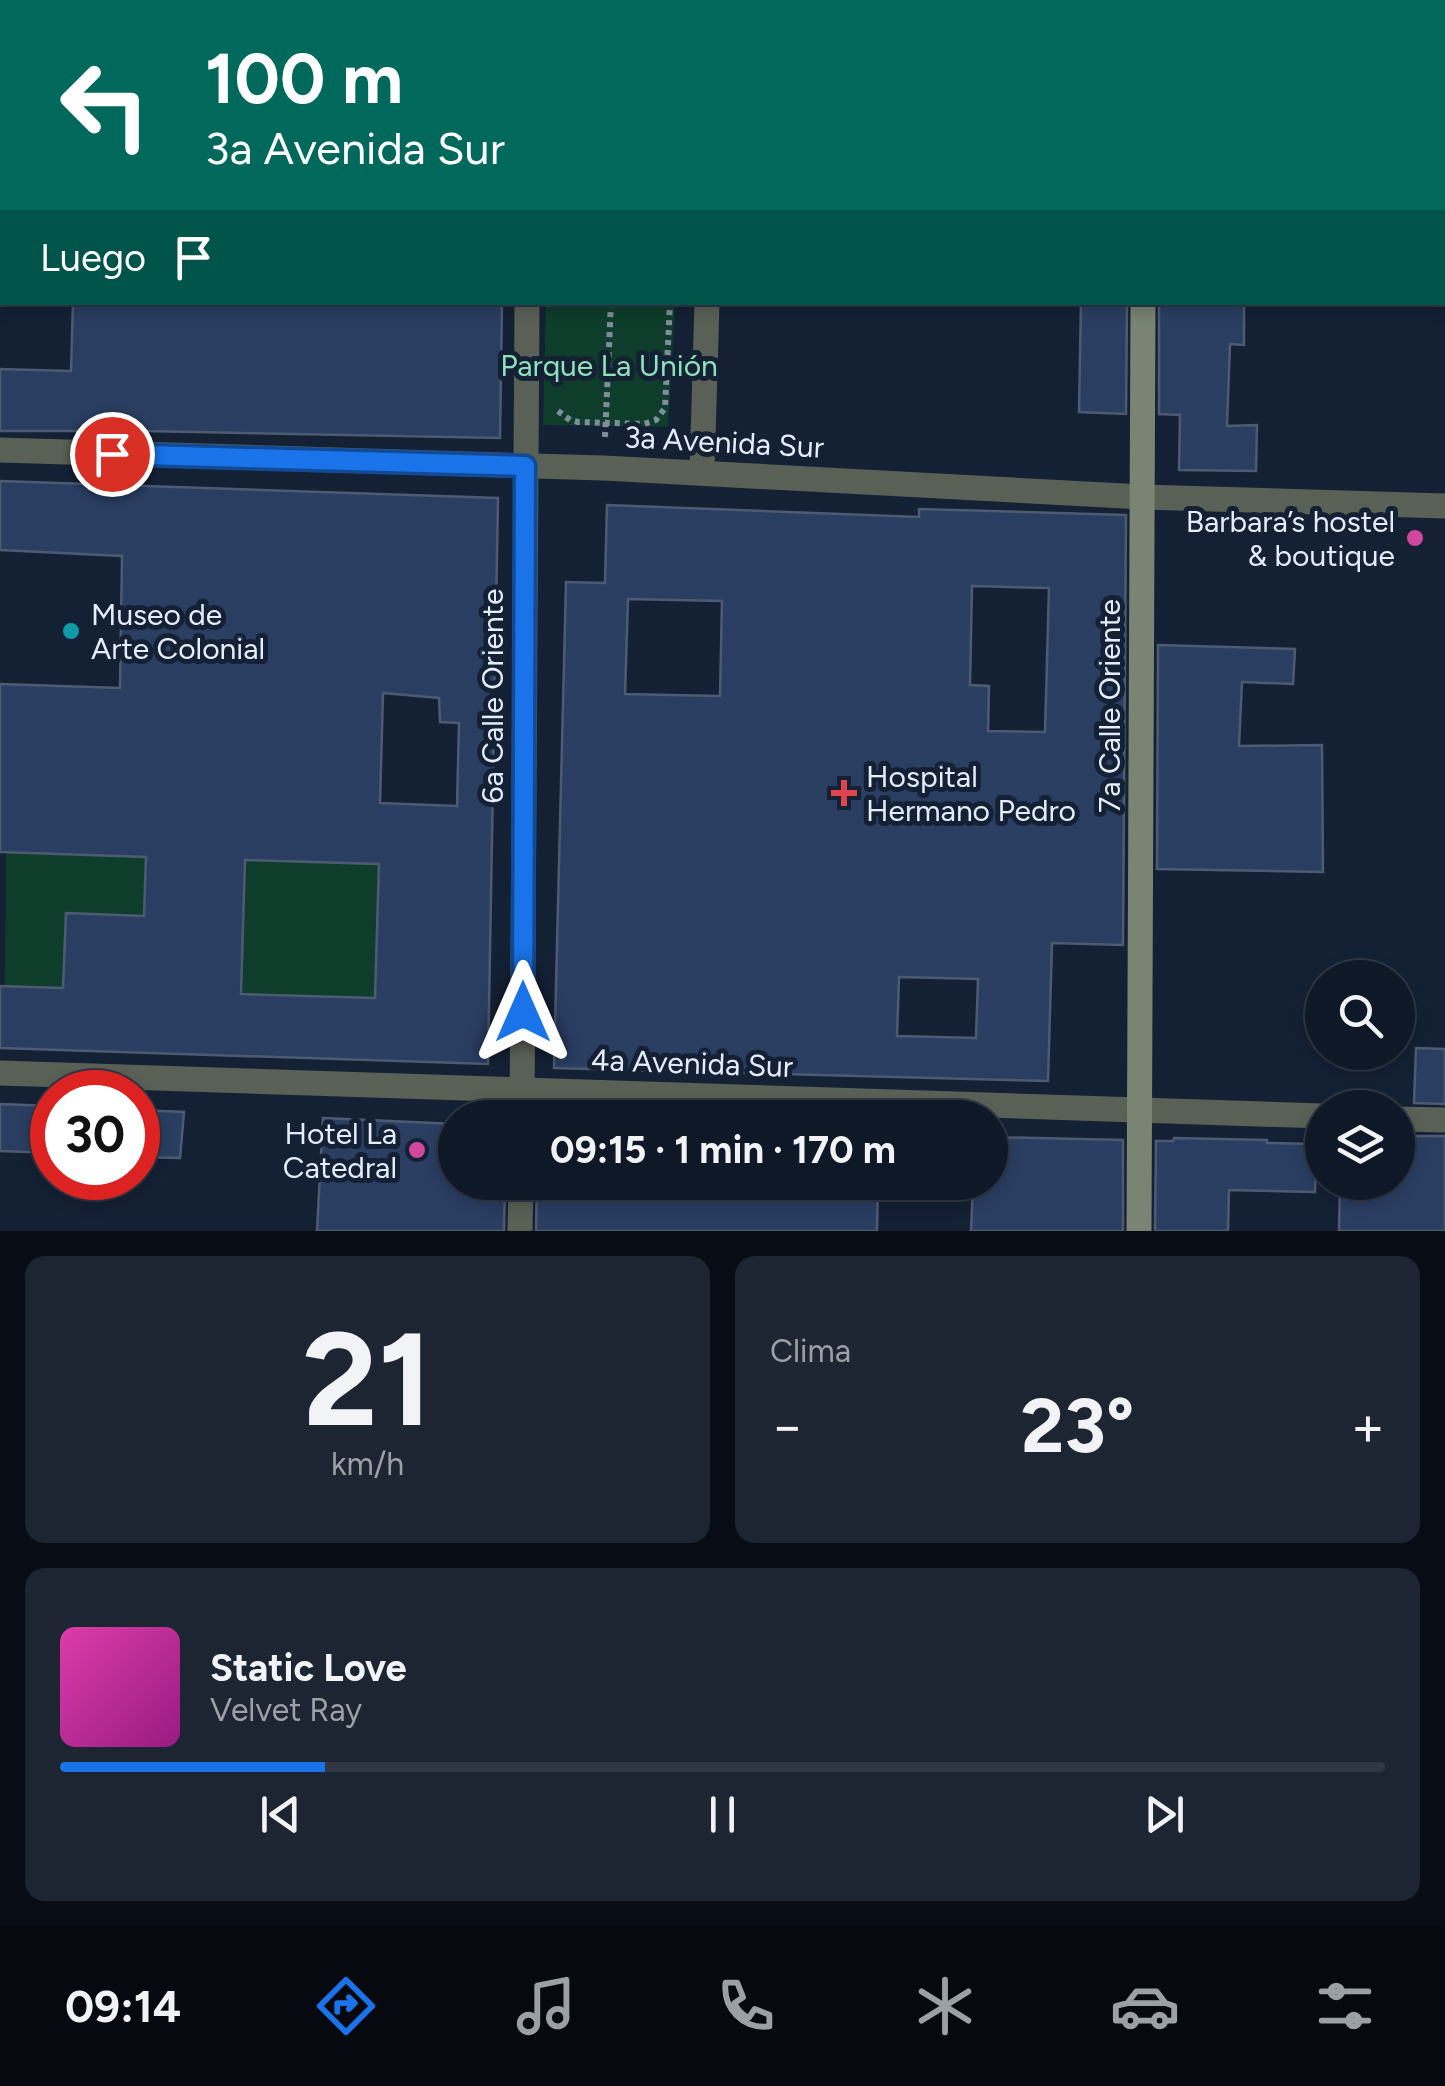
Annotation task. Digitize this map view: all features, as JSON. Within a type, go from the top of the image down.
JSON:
[{"type":"main road","name":"7a Calle Oriente","points":[[1139,1231],[1143,305]]},
{"type":"street","name":"6a Calle Oriente","points":[[523,1100],[527,305]]},
{"type":"street","points":[[702,472],[707,305]]},
{"type":"street","name":"3a Avenida Sur","points":[[0,450],[702,472],[1143,497],[1445,506]]},
{"type":"street","name":"4a Avenida Sur","points":[[0,1073],[1305,1115]]},
{"type":"street","points":[[1415,1119],[1445,1120]]},
{"type":"street","points":[[520,1231],[521,1200]]},
{"type":"path","points":[[610,305],[606,423],[635,425],[651,423],[665,408],[670,305]]},
{"type":"green space","name":"Parque La Unión","points":[[546,305],[675,305],[668,427],[543,425]]},
{"type":"green space","points":[[6,853],[146,857],[142,990],[5,986]]},
{"type":"green space","points":[[245,860],[379,864],[375,998],[241,994]]},
{"type":"building","points":[[73,305],[502,305],[500,438],[0,431],[0,369],[71,371]]},
{"type":"building","points":[[1081,305],[1127,305],[1126,414],[1079,412]]},
{"type":"building","points":[[1159,305],[1244,305],[1244,345],[1230,344],[1227,426],[1257,425],[1256,471],[1179,470],[1180,415],[1159,414]]},
{"type":"building","points":[[0,481],[498,498],[488,1064],[0,1048],[0,986],[63,988],[66,913],[144,916],[146,857],[0,852],[0,684],[120,688],[122,556],[0,550]],"holes":[[[383,693],[439,698],[440,722],[459,723],[457,806],[380,803]],[[245,860],[379,864],[375,998],[241,994]]]},
{"type":"building","name":"Hospital Hermano Pedro","points":[[607,505],[919,517],[919,509],[1126,515],[1123,945],[1052,943],[1048,1081],[554,1068],[566,582],[605,583]],"holes":[[[972,586],[1049,588],[1045,732],[988,731],[989,686],[970,685]],[[628,599],[722,601],[720,696],[625,694]],[[899,977],[978,979],[976,1038],[897,1036]]]},
{"type":"building","points":[[1158,645],[1295,649],[1293,684],[1242,682],[1239,746],[1322,745],[1323,872],[1157,869]]},
{"type":"building","points":[[1416,1048],[1445,1049],[1445,1104],[1415,1103]]},
{"type":"building","points":[[0,1104],[30,1105],[30,1152],[0,1151]]},
{"type":"building","points":[[160,1111],[184,1112],[180,1158],[160,1158]]},
{"type":"building","points":[[323,1118],[438,1123],[438,1200],[505,1200],[504,1231],[317,1231]]},
{"type":"building","points":[[1415,1136],[1445,1136],[1445,1231],[1339,1231],[1340,1200],[1415,1200]]},
{"type":"building","points":[[1008,1137],[1123,1140],[1123,1231],[971,1231],[972,1200],[1008,1200]]},
{"type":"building","points":[[1174,1138],[1305,1144],[1305,1192],[1229,1190],[1228,1231],[1155,1231],[1156,1141]]},
{"type":"building","points":[[537,1200],[878,1200],[877,1231],[536,1231]]},
{"type":"place","name":"Barbara’s hostel & boutique","points":[[1415,538]]},
{"type":"place","name":"Museo de Arte Colonial","points":[[71,631]]},
{"type":"place","name":"Hospital Hermano Pedro","points":[[844,793]]},
{"type":"place","name":"Hotel La Catedral","points":[[417,1150]]},
{"type":"route","points":[[112,454],[525,466],[523,1012]]}]
